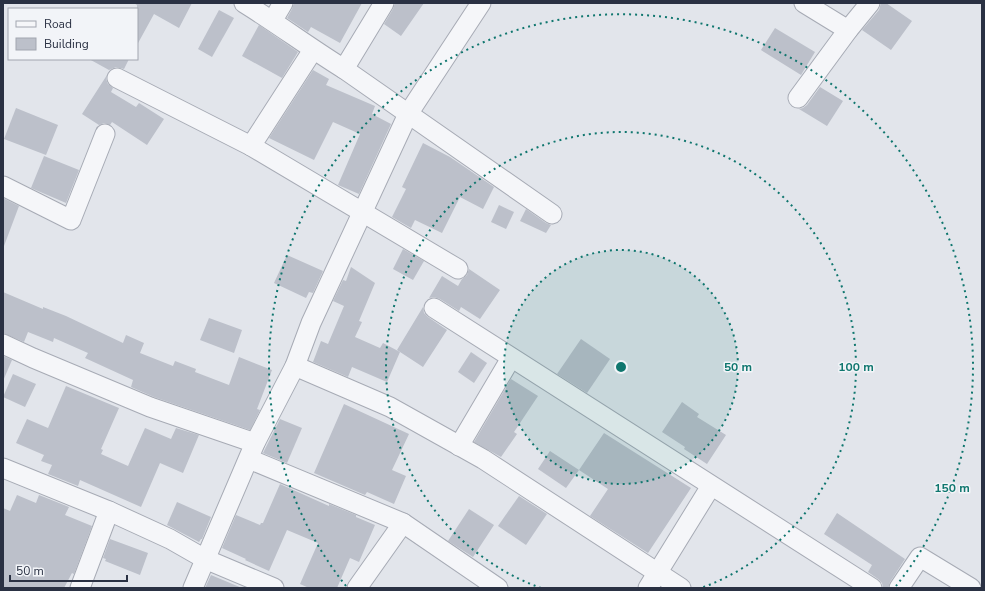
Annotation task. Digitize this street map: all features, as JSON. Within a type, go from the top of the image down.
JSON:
[{"type":"street","points":[[244,3],[273,20],[313,50],[344,69],[552,214]]},
{"type":"street","points":[[273,20],[283,3]]},
{"type":"street","points":[[344,69],[384,3]]},
{"type":"street","points":[[193,588],[252,451],[295,366],[312,323],[408,114],[481,3]]},
{"type":"street","points":[[804,3],[848,30]]},
{"type":"street","points":[[798,98],[848,30],[870,3]]},
{"type":"street","points":[[251,146],[313,50]]},
{"type":"street","points":[[118,78],[251,146],[458,269]]},
{"type":"street","points":[[3,186],[71,220],[105,134]]},
{"type":"street","points":[[434,308],[872,588]]},
{"type":"street","points":[[3,344],[252,451],[402,523],[498,588]]},
{"type":"street","points":[[460,446],[511,358]]},
{"type":"street","points":[[295,366],[390,407],[483,459],[653,580],[681,588]]},
{"type":"street","points":[[3,468],[109,511],[170,539],[205,559],[274,588]]},
{"type":"street","points":[[653,580],[711,486]]},
{"type":"street","points":[[80,588],[109,511]]},
{"type":"street","points":[[357,588],[402,523]]},
{"type":"street","points":[[899,588],[920,557],[971,588]]},
{"type":"building","points":[[134,3],[192,3],[179,28],[154,14],[138,43],[137,5]]},
{"type":"building","points":[[294,3],[362,3],[340,43],[311,27],[308,32],[287,18]]},
{"type":"building","points":[[395,3],[424,3],[401,36],[384,24]]},
{"type":"building","points":[[881,3],[886,3],[912,21],[891,50],[862,30],[879,10]]},
{"type":"building","points":[[219,10],[234,18],[212,57],[198,49]]},
{"type":"building","points":[[259,25],[298,52],[282,78],[242,56]]},
{"type":"building","points":[[775,28],[815,52],[801,75],[761,50]]},
{"type":"building","points":[[91,60],[128,60],[124,69],[116,67],[109,70]]},
{"type":"building","points":[[313,70],[329,79],[326,85],[375,106],[372,114],[391,124],[359,194],[338,185],[360,134],[333,122],[314,160],[269,138]]},
{"type":"building","points":[[107,75],[106,79],[108,84],[113,88],[111,92],[136,107],[139,103],[164,119],[147,145],[112,122],[110,125],[104,123],[99,125],[82,114]]},
{"type":"building","points":[[820,87],[843,101],[827,126],[799,109],[807,105]]},
{"type":"building","points":[[16,108],[58,125],[46,155],[4,139]]},
{"type":"building","points":[[423,143],[450,157],[494,187],[483,209],[460,197],[442,233],[415,220],[411,228],[392,217],[406,189],[402,187]]},
{"type":"building","points":[[44,156],[79,170],[66,203],[31,188]]},
{"type":"building","points":[[3,198],[19,206],[4,246],[3,245]]},
{"type":"building","points":[[499,205],[514,212],[506,229],[491,222]]},
{"type":"building","points":[[526,209],[551,225],[546,233],[520,221]]},
{"type":"building","points":[[403,249],[424,261],[413,280],[393,269]]},
{"type":"building","points":[[287,255],[323,271],[313,293],[309,292],[306,298],[274,283]]},
{"type":"building","points":[[351,267],[375,283],[359,321],[362,322],[355,337],[380,348],[383,343],[400,352],[387,382],[352,367],[348,377],[313,362],[321,341],[328,344],[344,306],[333,301],[343,280],[346,281]]},
{"type":"building","points":[[469,269],[500,290],[480,319],[461,307],[459,311],[440,299],[434,297],[429,298],[442,276],[458,286],[462,279],[467,275]]},
{"type":"building","points":[[3,292],[43,309],[43,307],[66,316],[123,343],[126,335],[144,343],[140,353],[173,366],[175,361],[196,369],[195,372],[229,385],[239,357],[272,370],[257,409],[260,410],[250,430],[154,397],[131,387],[133,380],[85,358],[88,353],[54,338],[53,342],[28,332],[24,342],[3,333]]},
{"type":"building","points":[[423,307],[424,313],[428,317],[447,330],[423,367],[397,350]]},
{"type":"building","points":[[209,318],[242,330],[234,353],[200,340]]},
{"type":"building","points":[[581,339],[610,359],[587,393],[557,374]]},
{"type":"building","points":[[471,352],[487,363],[474,383],[458,372]]},
{"type":"building","points":[[3,356],[12,360],[3,381]]},
{"type":"building","points":[[13,374],[36,384],[25,407],[3,397]]},
{"type":"building","points":[[511,379],[538,396],[514,432],[517,434],[501,457],[474,442]]},
{"type":"building","points":[[66,386],[119,408],[101,449],[103,450],[101,454],[128,466],[145,428],[171,439],[176,428],[199,435],[183,473],[160,463],[141,507],[80,480],[78,486],[48,474],[52,465],[41,461],[44,455],[16,443],[27,419],[48,428]]},
{"type":"building","points":[[682,402],[699,414],[697,417],[726,435],[707,464],[662,432]]},
{"type":"building","points":[[344,404],[409,434],[392,470],[406,476],[394,504],[367,492],[365,495],[314,473]]},
{"type":"building","points":[[280,419],[302,428],[287,463],[263,453]]},
{"type":"building","points":[[604,433],[691,488],[648,553],[590,516],[608,489],[579,470]]},
{"type":"building","points":[[550,451],[579,470],[566,488],[538,469]]},
{"type":"building","points":[[280,484],[329,506],[329,504],[356,515],[356,517],[375,525],[359,562],[350,558],[337,588],[309,588],[300,584],[318,543],[287,530],[269,571],[222,548],[236,515],[260,525],[263,523]]},
{"type":"building","points":[[17,495],[36,503],[39,495],[69,507],[65,515],[92,526],[74,574],[72,573],[64,588],[3,588],[3,508],[10,511]]},
{"type":"building","points":[[519,496],[547,514],[526,545],[498,526]]},
{"type":"building","points":[[177,502],[211,517],[202,539],[199,542],[167,525]]},
{"type":"building","points":[[469,509],[494,525],[473,557],[448,541]]},
{"type":"building","points":[[837,513],[905,559],[890,582],[888,588],[883,587],[882,583],[878,579],[868,572],[872,565],[824,534]]},
{"type":"building","points":[[110,539],[148,553],[140,575],[105,561],[106,559],[103,558]]},
{"type":"building","points":[[211,575],[242,588],[205,588]]}]
